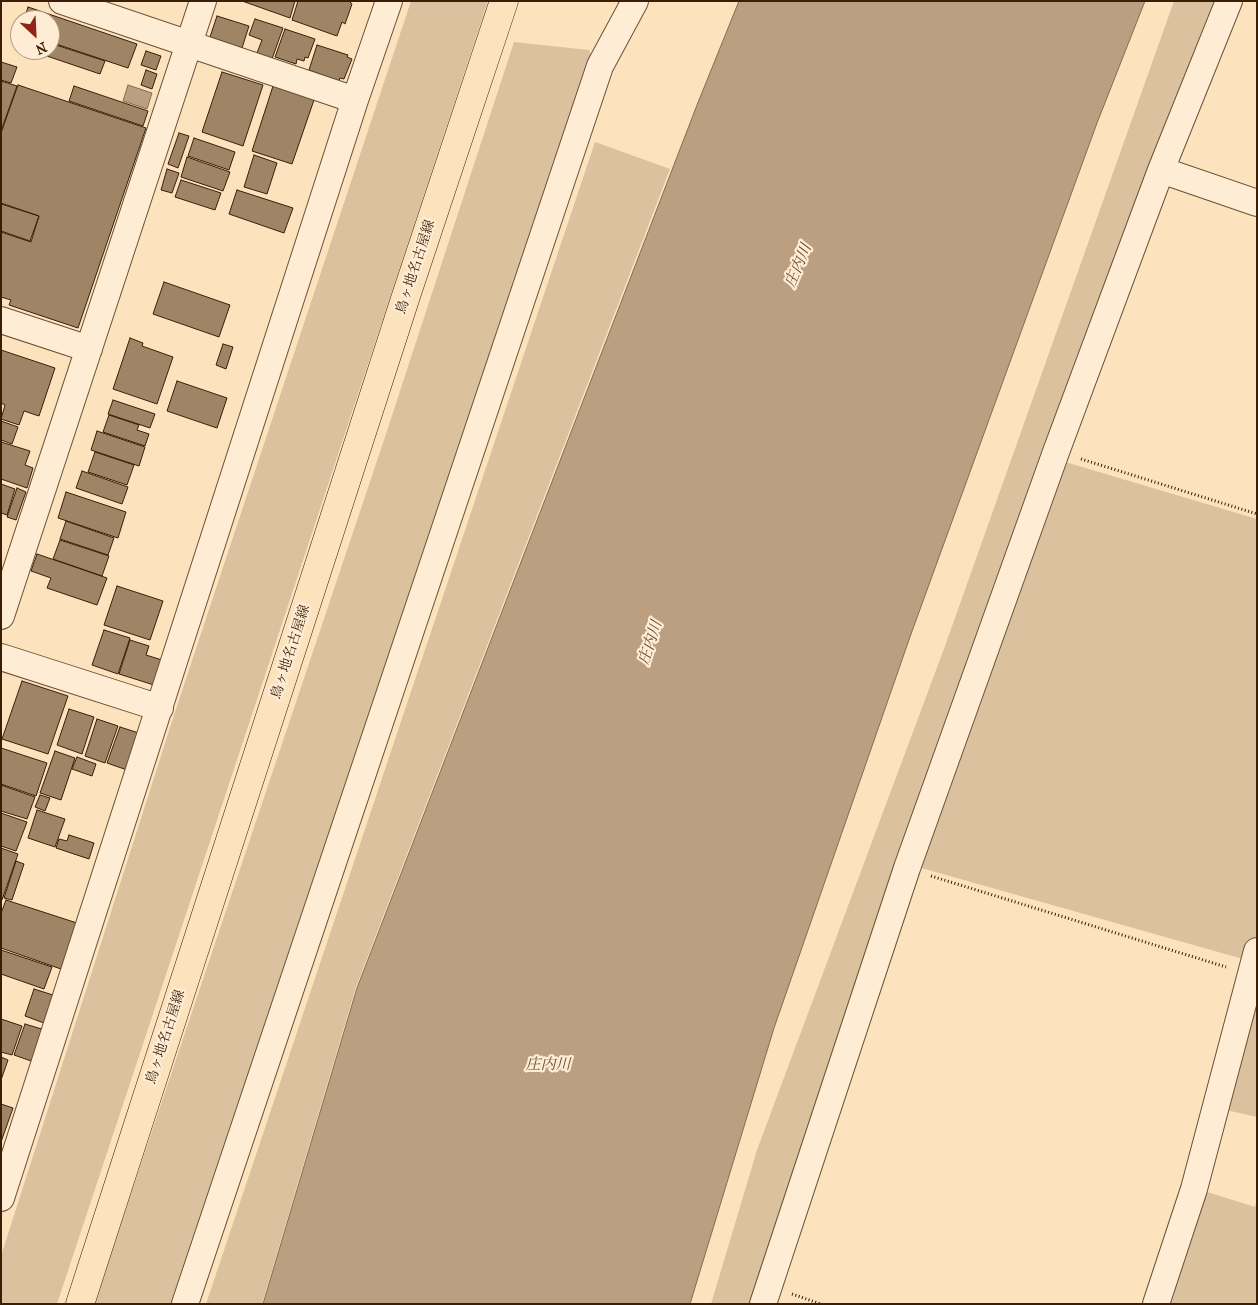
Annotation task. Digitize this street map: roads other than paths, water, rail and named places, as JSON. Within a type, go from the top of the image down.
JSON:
[{"type":"main road","name":"鳥ヶ地名古屋線","points":[[80,1304],[406,296],[504,1]]},
{"type":"street","points":[[62,1],[355,100]]},
{"type":"street","points":[[1,616],[203,1]]},
{"type":"street","points":[[1,1198],[355,100],[389,1]]},
{"type":"street","points":[[185,1304],[600,66],[635,1]]},
{"type":"street","points":[[763,1304],[907,868],[1056,452],[1161,170],[1229,1]]},
{"type":"street","points":[[1161,170],[1257,204]]},
{"type":"street","points":[[1,320],[90,349]]},
{"type":"street","points":[[1,657],[160,708]]},
{"type":"street","points":[[1156,1304],[1194,1189],[1253,963]]},
{"type":"water","name":"庄内川","points":[[739,1],[1145,1],[1097,123],[911,634],[774,1028],[690,1304],[263,1304],[357,988],[697,105]]},
{"type":"water","points":[[128,85],[152,93],[147,109],[123,101]]}]
